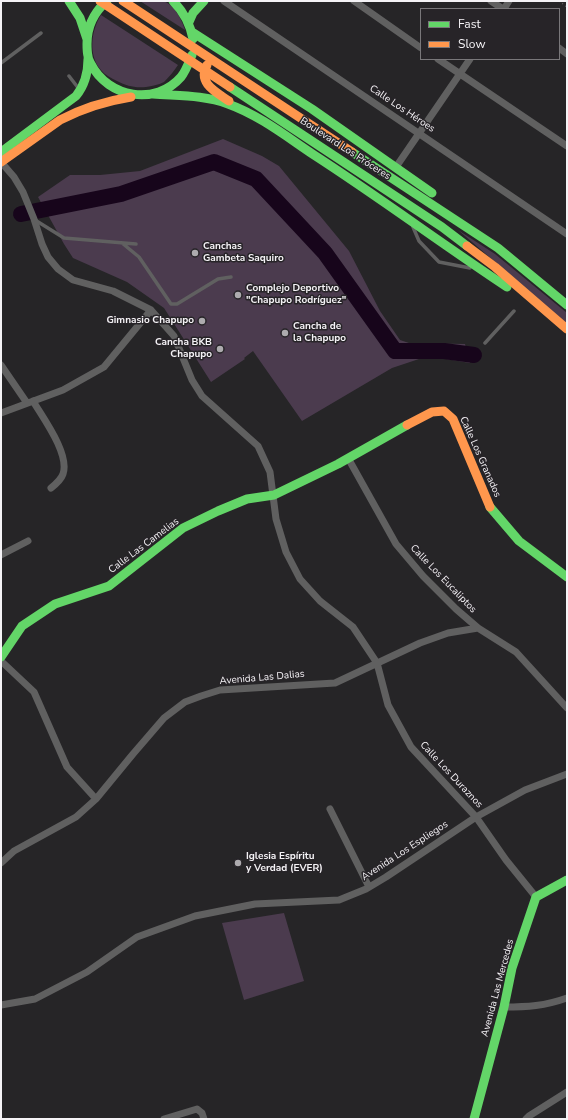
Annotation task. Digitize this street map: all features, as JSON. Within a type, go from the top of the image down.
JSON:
[{"type":"main road","points":[[69,1],[80,18],[87,39]]},
{"type":"main road","name":"Boulevard Los Próceres","points":[[100,1],[417,210],[469,246],[525,292],[567,330]]},
{"type":"main road","points":[[1,152],[81,92],[87,79],[87,39],[89,27],[94,16],[101,6],[107,1]]},
{"type":"main road","name":"Boulevard Los Próceres","points":[[123,1],[498,248],[567,305]]},
{"type":"main road","points":[[154,94],[172,86],[185,71],[192,52],[192,32],[189,22],[182,10],[173,1]]},
{"type":"main road","points":[[189,22],[193,13],[204,1]]},
{"type":"main road","points":[[192,32],[396,166],[474,225],[498,248]]},
{"type":"main road","points":[[88,55],[94,69],[103,80],[121,92],[136,96]]},
{"type":"main road","points":[[234,59],[222,56],[216,58],[205,67],[204,79],[207,84],[236,107]]},
{"type":"main road","points":[[1,162],[60,120],[98,104],[154,94],[217,100],[236,107],[265,123],[315,155],[502,283],[567,330]]},
{"type":"main road","points":[[410,220],[417,210]]},
{"type":"main road","name":"Calle Las Camelias","points":[[1,656],[22,626],[55,604],[109,586],[183,528],[247,499],[274,495],[348,458],[432,412],[444,411]]},
{"type":"main road","name":"Calle Los Granados","points":[[444,411],[452,419],[488,504],[519,540],[567,576]]},
{"type":"main road","points":[[536,897],[567,880]]},
{"type":"main road","name":"Avenida Las Mercedes","points":[[474,1119],[504,1007],[512,968],[536,897]]},
{"type":"street","name":"Calle Los Héroes","points":[[224,1],[567,234]]},
{"type":"street","points":[[354,1],[420,47]]},
{"type":"street","points":[[491,1],[502,8]]},
{"type":"street","points":[[439,60],[567,146]]},
{"type":"street","points":[[396,166],[469,60]]},
{"type":"street","name":"Calle Los Duraznos","points":[[1,162],[14,177],[23,192],[42,244],[48,257],[58,269],[74,280],[113,291],[151,310],[174,336],[192,380],[202,396],[258,446],[270,472],[276,519],[286,552],[300,579],[320,601],[353,628],[377,663],[388,705],[411,747],[476,817],[506,860],[536,897]]},
{"type":"street","points":[[1,413],[63,390],[104,367],[151,310]]},
{"type":"street","points":[[1,365],[30,402],[56,439],[64,462],[63,473],[59,482],[51,488]]},
{"type":"street","name":"Calle Los Eucaliptos","points":[[348,458],[382,522],[396,544],[423,576],[478,628],[516,652],[567,708]]},
{"type":"street","points":[[1,555],[28,540]]},
{"type":"street","points":[[460,631],[464,616]]},
{"type":"street","name":"Avenida Las Dalias","points":[[1,863],[14,851],[76,817],[96,799],[164,718],[185,702],[220,690],[335,682],[420,643],[448,633],[478,628]]},
{"type":"street","points":[[1,661],[34,692],[67,767],[96,799]]},
{"type":"street","name":"Avenida Los Espliegos","points":[[1,1005],[35,999],[87,972],[137,937],[195,916],[255,904],[339,900],[369,887],[476,817],[524,790],[567,774]]},
{"type":"street","points":[[330,809],[369,887]]},
{"type":"street","points":[[504,1007],[531,1007],[567,998]]},
{"type":"street","points":[[526,1119],[567,1092]]},
{"type":"street","points":[[164,1119],[197,1109],[202,1113],[204,1119]]},
{"type":"lane","points":[[1,63],[41,33]]},
{"type":"lane","points":[[69,76],[81,92]]},
{"type":"lane","points":[[34,219],[64,238],[136,244]]},
{"type":"lane","points":[[410,220],[419,241],[439,262],[455,264],[484,272]]},
{"type":"lane","points":[[122,243],[139,257],[171,304],[177,304],[218,279],[231,277]]},
{"type":"lane","points":[[485,343],[514,311]]},
{"type":"path","points":[[559,1],[567,7]]},
{"type":"shaded area","points":[[140,1],[163,1],[171,5],[177,13],[185,30]]},
{"type":"shaded area","points":[[101,15],[178,65],[164,82],[146,87],[134,87],[121,83],[103,72],[94,57],[92,43],[95,28]]},
{"type":"shaded area","name":"Complejo Deportivo \"Chapupo Rodríguez\"","points":[[223,139],[262,156],[279,166],[349,251],[380,311],[400,340],[409,343],[465,344],[470,363],[428,356],[392,368],[302,421],[253,351],[244,358],[245,359],[211,382],[164,308],[127,282],[73,258],[38,197],[70,175],[100,175],[140,171]]},
{"type":"shaded area","points":[[458,230],[495,254],[567,313],[567,324]]},
{"type":"shaded area","points":[[284,913],[304,981],[244,1000],[222,923]]},
{"type":"waterway","points":[[21,214],[121,194],[214,162],[256,179],[325,253],[395,351],[444,351],[474,355]]},
{"type":"traffic: fast","points":[[69,1],[80,18],[87,39]]},
{"type":"traffic: fast","points":[[107,1],[98,10],[92,20],[87,38],[88,58],[99,76],[120,91],[146,95],[159,92],[171,86],[181,77],[192,55]]},
{"type":"traffic: fast","points":[[173,1],[186,18],[193,39]]},
{"type":"traffic: fast","points":[[189,22],[193,13],[204,1]]},
{"type":"traffic: fast","points":[[192,32],[312,109],[432,193]]},
{"type":"traffic: fast","points":[[1,152],[76,96],[82,88],[85,79],[88,59]]},
{"type":"traffic: fast","points":[[230,87],[442,227],[467,246]]},
{"type":"traffic: fast","points":[[153,94],[191,96],[210,99],[228,104],[251,114],[338,171],[507,287]]},
{"type":"traffic: fast","points":[[352,152],[498,248],[567,305]]},
{"type":"traffic: fast","points":[[1,657],[22,626],[55,604],[109,586],[183,528],[247,499],[274,495],[338,464],[407,425]]},
{"type":"traffic: fast","points":[[490,507],[519,541],[567,577]]},
{"type":"traffic: fast","points":[[474,1119],[504,1007],[512,968],[536,897],[567,880]]},
{"type":"traffic: slow","points":[[100,1],[230,87]]},
{"type":"traffic: slow","points":[[123,1],[352,152]]},
{"type":"traffic: slow","points":[[207,65],[204,77],[206,82],[229,101]]},
{"type":"traffic: slow","points":[[1,162],[60,120],[95,106],[131,97]]},
{"type":"traffic: slow","points":[[467,246],[495,267],[567,329]]},
{"type":"traffic: slow","points":[[407,425],[432,412],[444,411],[453,419],[490,507]]},
{"type":"place","name":"Canchas Gambeta Saquiro","points":[[195,253]]},
{"type":"place","name":"Complejo Deportivo \"Chapupo Rodríguez\"","points":[[238,295]]},
{"type":"place","name":"Gimnasio Chapupo","points":[[202,321]]},
{"type":"place","name":"Cancha de la Chapupo","points":[[285,333]]},
{"type":"place","name":"Cancha BKB Chapupo","points":[[220,349]]},
{"type":"place","name":"Iglesia Espíritu y Verdad (EVER)","points":[[238,863]]}]
